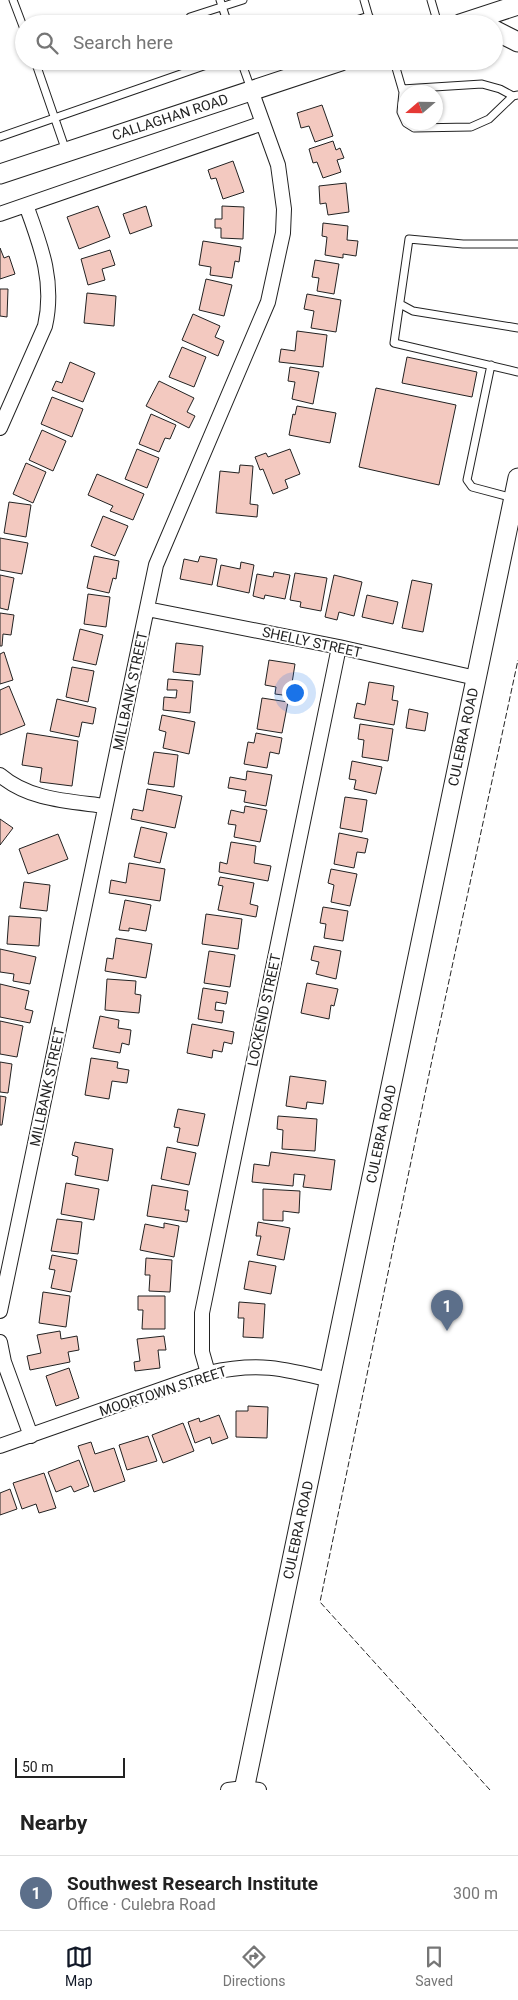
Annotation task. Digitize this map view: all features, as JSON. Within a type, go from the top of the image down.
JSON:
[{"type":"main road","points":[[475,15],[494,0]]},
{"type":"main road","points":[[489,15],[518,5]]},
{"type":"main road","points":[[503,34],[518,42]]},
{"type":"main road","name":"CALLAGHAN ROAD","points":[[0,174],[313,70]]},
{"type":"main road","name":"CULEBRA ROAD","points":[[244,1789],[518,478]]},
{"type":"street","name":"MILLBANK STREET","points":[[0,1311],[105,806],[160,553],[268,302],[283,233],[284,208],[278,165],[251,90]]},
{"type":"street","points":[[0,214],[263,124]]},
{"type":"street","points":[[0,428],[45,326],[48,313],[49,295],[46,264],[26,205]]},
{"type":"street","name":"SHELLY STREET","points":[[147,609],[339,647],[476,678]]},
{"type":"street","name":"LOCKEND STREET","points":[[208,1373],[202,1352],[202,1312],[339,647]]},
{"type":"street","points":[[0,775],[13,786],[43,797],[105,806]]},
{"type":"street","points":[[0,1342],[4,1362],[31,1436]]},
{"type":"street","name":"MOORTOWN STREET","points":[[0,1446],[208,1373],[245,1367],[270,1366],[330,1380]]},
{"type":"lane","points":[[13,0],[18,15]]},
{"type":"lane","points":[[195,15],[222,4],[244,0]]},
{"type":"lane","points":[[364,0],[368,15]]},
{"type":"lane","points":[[431,0],[435,15]]},
{"type":"lane","points":[[38,70],[66,152]]},
{"type":"lane","points":[[0,137],[193,70]]},
{"type":"lane","points":[[244,70],[251,90]]},
{"type":"lane","points":[[397,70],[401,85]]},
{"type":"lane","points":[[443,86],[482,84],[516,95],[489,120],[471,126],[443,127]]},
{"type":"lane","points":[[518,244],[463,244],[409,239],[394,342],[518,372]]},
{"type":"lane","points":[[400,304],[413,311],[518,328]]},
{"type":"lane","points":[[491,366],[467,480],[472,487],[514,498]]},
{"type":"building","points":[[322,105],[333,136],[315,142],[309,126],[301,128],[297,113]]},
{"type":"building","points":[[333,141],[336,150],[340,148],[344,158],[337,160],[341,172],[323,178],[317,162],[313,163],[309,149]]},
{"type":"building","points":[[233,161],[244,192],[223,199],[216,178],[211,179],[208,170]]},
{"type":"building","points":[[346,183],[349,212],[328,215],[326,203],[320,204],[319,186]]},
{"type":"building","points":[[98,206],[110,237],[79,249],[67,217]]},
{"type":"building","points":[[146,206],[152,226],[130,234],[123,214]]},
{"type":"building","points":[[222,206],[244,207],[243,239],[221,238],[221,228],[215,228],[215,219],[222,219]]},
{"type":"building","points":[[323,223],[348,226],[347,240],[358,241],[356,256],[343,254],[343,258],[325,255],[327,237],[322,236]]},
{"type":"building","points":[[203,241],[241,247],[239,262],[235,261],[232,278],[210,275],[211,267],[199,265]]},
{"type":"building","points":[[0,248],[4,258],[9,256],[15,274],[0,279]]},
{"type":"building","points":[[110,250],[115,265],[102,269],[105,280],[88,285],[81,259]]},
{"type":"building","points":[[315,260],[339,264],[334,294],[317,291],[319,278],[312,277]]},
{"type":"building","points":[[206,279],[232,285],[224,316],[199,310]]},
{"type":"building","points":[[0,289],[8,289],[7,317],[0,316]]},
{"type":"building","points":[[87,293],[116,296],[114,326],[84,323]]},
{"type":"building","points":[[307,294],[341,300],[336,332],[311,328],[314,311],[304,309]]},
{"type":"building","points":[[193,314],[220,326],[215,337],[224,341],[218,356],[182,340]]},
{"type":"building","points":[[297,331],[327,335],[323,367],[279,362],[281,349],[295,351]]},
{"type":"building","points":[[182,347],[206,357],[194,387],[169,377]]},
{"type":"building","points":[[407,357],[477,372],[472,397],[402,383]]},
{"type":"building","points":[[70,362],[95,373],[83,402],[52,390],[56,381],[62,383]]},
{"type":"building","points":[[290,367],[319,372],[313,404],[292,399],[295,382],[288,381]]},
{"type":"building","points":[[159,381],[194,398],[187,412],[195,416],[189,428],[146,406]]},
{"type":"building","points":[[376,388],[456,405],[439,485],[359,467]]},
{"type":"building","points":[[52,397],[83,409],[72,437],[41,424]]},
{"type":"building","points":[[297,406],[336,413],[330,443],[289,435],[293,414],[295,415]]},
{"type":"building","points":[[151,414],[176,425],[170,439],[165,438],[159,452],[139,444]]},
{"type":"building","points":[[42,430],[66,441],[53,471],[29,460]]},
{"type":"building","points":[[137,449],[159,458],[147,488],[125,479]]},
{"type":"building","points":[[290,449],[300,474],[285,480],[288,488],[273,494],[263,469],[260,470],[255,457],[266,453],[268,457]]},
{"type":"building","points":[[26,463],[46,472],[33,503],[13,494]]},
{"type":"building","points":[[240,465],[253,466],[250,504],[258,505],[257,517],[216,513],[220,471],[239,473]]},
{"type":"building","points":[[97,474],[144,494],[133,520],[110,511],[113,506],[88,495]]},
{"type":"building","points":[[9,502],[31,505],[26,537],[4,533]]},
{"type":"building","points":[[103,516],[128,526],[115,556],[91,546]]},
{"type":"building","points":[[0,538],[28,543],[22,574],[0,570]]},
{"type":"building","points":[[94,556],[119,561],[116,579],[113,578],[109,593],[87,588]]},
{"type":"building","points":[[200,556],[217,559],[212,585],[180,579],[184,559],[198,562]]},
{"type":"building","points":[[241,562],[254,565],[249,593],[217,586],[221,565],[240,569]]},
{"type":"building","points":[[274,572],[290,575],[285,599],[265,595],[264,599],[253,596],[257,574],[273,577]]},
{"type":"building","points":[[295,573],[327,578],[321,611],[300,607],[301,602],[290,600]]},
{"type":"building","points":[[0,575],[14,578],[8,610],[0,608]]},
{"type":"building","points":[[334,575],[362,582],[354,616],[339,612],[337,620],[325,617]]},
{"type":"building","points":[[412,580],[432,584],[423,632],[402,628]]},
{"type":"building","points":[[88,594],[110,597],[106,627],[84,624]]},
{"type":"building","points":[[367,595],[398,602],[393,624],[362,617]]},
{"type":"building","points":[[0,613],[14,615],[11,635],[3,634],[2,646],[0,646]]},
{"type":"building","points":[[80,629],[103,635],[96,665],[73,660]]},
{"type":"building","points":[[176,643],[203,646],[200,675],[173,672]]},
{"type":"building","points":[[4,652],[13,680],[0,684],[0,654]]},
{"type":"building","points":[[269,660],[295,664],[290,696],[275,694],[276,687],[265,685]]},
{"type":"building","points":[[72,667],[94,671],[88,702],[66,697]]},
{"type":"building","points":[[168,679],[193,681],[190,713],[163,710],[164,697],[176,698],[177,690],[167,690]]},
{"type":"building","points":[[369,682],[394,686],[392,700],[398,701],[394,725],[354,718],[357,703],[365,705]]},
{"type":"building","points":[[9,686],[25,725],[0,735],[0,690]]},
{"type":"building","points":[[262,698],[288,702],[282,733],[257,729]]},
{"type":"building","points":[[57,699],[96,708],[93,724],[82,722],[79,737],[50,731]]},
{"type":"building","points":[[409,709],[428,713],[425,731],[406,728]]},
{"type":"building","points":[[162,715],[195,722],[189,754],[163,748],[166,732],[159,730]]},
{"type":"building","points":[[360,724],[393,729],[388,761],[362,757],[364,740],[358,739]]},
{"type":"building","points":[[27,733],[78,741],[72,786],[40,782],[42,768],[22,765]]},
{"type":"building","points":[[256,733],[282,738],[279,754],[270,752],[267,768],[244,764],[248,742],[254,743]]},
{"type":"building","points":[[154,752],[178,755],[174,787],[148,784]]},
{"type":"building","points":[[352,761],[382,767],[376,794],[354,789],[356,780],[349,779]]},
{"type":"building","points":[[247,771],[272,775],[266,806],[244,802],[246,791],[228,788],[230,777],[246,780]]},
{"type":"building","points":[[147,789],[182,796],[175,828],[131,819],[133,809],[143,811]]},
{"type":"building","points":[[345,797],[367,800],[362,832],[340,828]]},
{"type":"building","points":[[245,806],[267,810],[260,842],[234,837],[236,825],[228,824],[231,810],[244,813]]},
{"type":"building","points":[[0,819],[13,828],[0,845]]},
{"type":"building","points":[[141,827],[167,833],[160,863],[134,857]]},
{"type":"building","points":[[339,833],[368,839],[365,853],[357,852],[354,868],[334,864]]},
{"type":"building","points":[[58,834],[68,859],[28,874],[19,849]]},
{"type":"building","points":[[231,842],[256,846],[254,863],[271,866],[268,881],[219,872],[220,862],[227,864]]},
{"type":"building","points":[[129,863],[165,869],[160,901],[109,893],[111,880],[126,883]]},
{"type":"building","points":[[331,869],[357,874],[350,906],[331,902],[334,885],[328,883]]},
{"type":"building","points":[[220,877],[254,883],[250,904],[258,906],[256,917],[218,910],[223,886],[218,885]]},
{"type":"building","points":[[24,882],[50,885],[47,911],[20,908]]},
{"type":"building","points":[[125,900],[151,905],[146,931],[129,928],[129,931],[119,930]]},
{"type":"building","points":[[323,907],[348,911],[343,941],[324,938],[326,924],[320,923]]},
{"type":"building","points":[[206,914],[242,919],[238,949],[202,944]]},
{"type":"building","points":[[9,916],[41,918],[39,946],[7,944]]},
{"type":"building","points":[[116,938],[152,944],[146,978],[105,971],[107,958],[113,959]]},
{"type":"building","points":[[314,946],[341,951],[336,979],[316,974],[319,962],[311,960]]},
{"type":"building","points":[[0,949],[36,957],[30,984],[13,981],[14,974],[0,972]]},
{"type":"building","points":[[209,951],[235,955],[230,987],[204,983]]},
{"type":"building","points":[[107,979],[136,981],[135,994],[141,995],[139,1013],[105,1010]]},
{"type":"building","points":[[307,983],[338,989],[334,1006],[331,1005],[329,1019],[301,1013]]},
{"type":"building","points":[[0,984],[29,991],[25,1009],[33,1011],[30,1023],[0,1017]]},
{"type":"building","points":[[203,988],[228,992],[226,1004],[216,1002],[215,1010],[224,1011],[222,1023],[198,1019]]},
{"type":"building","points":[[100,1016],[119,1020],[118,1028],[131,1030],[129,1045],[122,1043],[120,1053],[93,1048]]},
{"type":"building","points":[[0,1021],[23,1026],[17,1057],[0,1054]]},
{"type":"building","points":[[192,1024],[234,1032],[232,1044],[224,1042],[222,1052],[213,1050],[212,1058],[187,1053]]},
{"type":"building","points":[[91,1058],[118,1062],[117,1068],[129,1070],[127,1083],[112,1081],[109,1099],[85,1095]]},
{"type":"building","points":[[0,1062],[12,1064],[8,1093],[0,1092]]},
{"type":"building","points":[[290,1076],[326,1081],[323,1104],[307,1102],[306,1109],[286,1106]]},
{"type":"building","points":[[0,1096],[6,1097],[2,1125],[0,1125]]},
{"type":"building","points":[[178,1109],[205,1114],[198,1146],[177,1142],[180,1128],[174,1127]]},
{"type":"building","points":[[278,1116],[317,1119],[315,1151],[282,1149],[283,1130],[277,1129]]},
{"type":"building","points":[[75,1142],[113,1149],[108,1181],[75,1175],[78,1157],[72,1155]]},
{"type":"building","points":[[167,1147],[196,1153],[189,1185],[161,1179]]},
{"type":"building","points":[[271,1152],[335,1160],[331,1190],[303,1187],[305,1175],[294,1174],[293,1186],[252,1182],[254,1164],[269,1166]]},
{"type":"building","points":[[66,1183],[99,1189],[94,1220],[61,1214]]},
{"type":"building","points":[[152,1185],[188,1191],[185,1210],[189,1210],[187,1222],[147,1216]]},
{"type":"building","points":[[263,1189],[300,1191],[299,1213],[283,1211],[283,1221],[263,1220]]},
{"type":"building","points":[[57,1219],[82,1222],[78,1254],[51,1251]]},
{"type":"building","points":[[258,1222],[290,1228],[284,1260],[257,1255],[261,1236],[256,1236]]},
{"type":"building","points":[[164,1223],[179,1226],[174,1257],[140,1250],[145,1224],[164,1228]]},
{"type":"building","points":[[52,1255],[77,1260],[71,1292],[51,1288],[55,1270],[49,1269]]},
{"type":"building","points":[[146,1258],[172,1260],[170,1292],[149,1291],[150,1275],[145,1275]]},
{"type":"building","points":[[249,1261],[276,1266],[271,1294],[244,1289]]},
{"type":"building","points":[[43,1292],[70,1296],[66,1327],[39,1323]]},
{"type":"building","points":[[138,1296],[165,1296],[165,1329],[142,1329],[143,1310],[138,1310]]},
{"type":"building","points":[[239,1302],[265,1304],[263,1338],[243,1337],[244,1318],[238,1318]]},
{"type":"building","points":[[60,1331],[61,1339],[77,1336],[79,1350],[68,1352],[70,1362],[30,1370],[27,1356],[41,1353],[37,1335]]},
{"type":"building","points":[[164,1336],[166,1350],[158,1350],[160,1368],[135,1371],[134,1362],[140,1361],[137,1339]]},
{"type":"building","points":[[69,1368],[79,1398],[56,1406],[46,1376]]},
{"type":"building","points":[[248,1406],[268,1407],[267,1438],[236,1437],[236,1411],[248,1411]]},
{"type":"building","points":[[219,1415],[228,1438],[212,1444],[210,1437],[195,1443],[188,1422],[199,1418],[200,1422]]},
{"type":"building","points":[[183,1423],[194,1451],[163,1463],[152,1435]]},
{"type":"building","points":[[148,1436],[157,1461],[127,1470],[119,1445]]},
{"type":"building","points":[[91,1442],[95,1454],[114,1448],[125,1481],[94,1492],[78,1446]]},
{"type":"building","points":[[79,1460],[89,1486],[74,1492],[71,1486],[56,1492],[48,1472]]},
{"type":"building","points":[[44,1473],[56,1508],[39,1513],[36,1504],[22,1509],[13,1483]]},
{"type":"building","points":[[10,1489],[17,1509],[0,1515],[0,1493]]},
{"type":"fence","points":[[490,1790],[320,1602],[432,1060],[518,660]]},
{"type":"place","name":"Southwest Research Institute","points":[[447,1331]]}]
